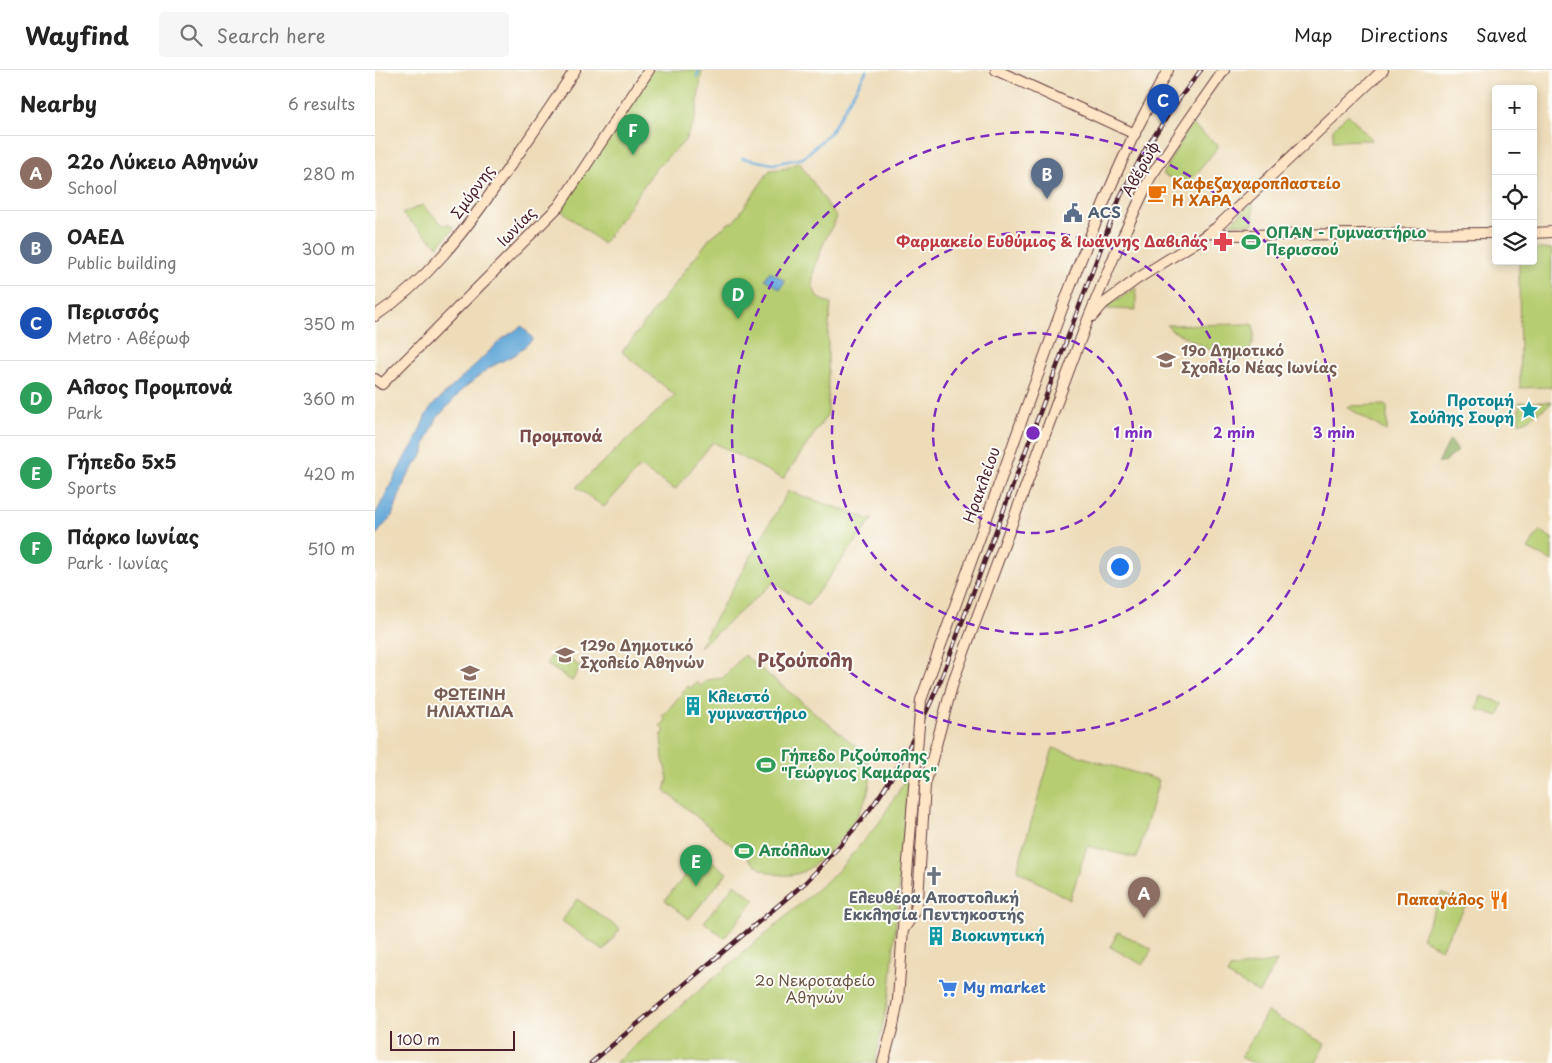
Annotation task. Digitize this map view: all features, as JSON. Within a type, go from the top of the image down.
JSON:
[{"type":"street","name":"Σμύρνης","points":[[375,316],[410,288],[454,244],[575,70]]},
{"type":"street","name":"Ιωνίας","points":[[378,382],[559,206],[649,70]]},
{"type":"street","points":[[996,70],[1135,134]]},
{"type":"street","name":"Ηρακλείου","points":[[883,1063],[897,1007],[921,700],[1022,418],[1099,215],[1135,134],[1167,70]]},
{"type":"street","name":"Αβέρωφ","points":[[1088,319],[1150,178],[1225,70]]},
{"type":"street","points":[[1088,319],[1103,304],[1137,279],[1209,233],[1383,70]]},
{"type":"street","points":[[1537,233],[1552,232]]},
{"type":"street","points":[[1209,233],[1227,235],[1492,233]]},
{"type":"street","name":"Ηρακλείου","points":[[903,930],[915,912],[918,900],[925,785],[954,679],[1088,319]]},
{"type":"green space","points":[[651,70],[702,70],[694,121],[684,142],[656,168],[603,244],[561,210]]},
{"type":"green space","points":[[1347,115],[1372,140],[1333,141],[1333,129]]},
{"type":"green space","points":[[1191,124],[1218,145],[1218,147],[1187,186],[1163,173]]},
{"type":"green space","points":[[799,162],[837,218],[821,251],[813,279],[813,286],[817,297],[831,304],[828,335],[828,414],[783,479],[713,442],[675,490],[640,467],[604,507],[576,487],[675,395],[622,352],[710,238],[730,222],[733,223],[770,170],[787,168]]},
{"type":"green space","points":[[1253,202],[1253,224],[1230,224]]},
{"type":"green space","points":[[422,205],[443,225],[448,224],[454,228],[438,246],[402,214]]},
{"type":"green space","points":[[1537,249],[1552,249],[1552,387],[1520,388],[1519,265],[1537,265]]},
{"type":"green space","points":[[1136,288],[1136,310],[1107,309],[1106,307]]},
{"type":"green space","points":[[1167,325],[1253,325],[1254,331],[1253,342],[1248,351],[1235,362],[1171,330]]},
{"type":"green space","points":[[1519,402],[1552,403],[1527,420],[1519,423]]},
{"type":"green space","points":[[1385,405],[1387,407],[1386,431],[1347,407],[1348,406]]},
{"type":"green space","points":[[1450,440],[1458,451],[1442,463],[1438,463]]},
{"type":"green space","points":[[788,491],[872,520],[808,605],[773,583],[699,647]]},
{"type":"green space","points":[[1539,531],[1552,538],[1552,561],[1528,549]]},
{"type":"green space","points":[[555,650],[581,667],[572,681],[546,664]]},
{"type":"green space","name":"Γήπεδο Ριζούπολης \"Γεώργιος Καμάρας\"","points":[[744,655],[857,747],[866,759],[870,771],[870,784],[866,798],[853,823],[820,860],[807,870],[797,874],[781,875],[761,869],[665,791],[668,779],[663,759],[661,736],[665,730],[660,726],[665,720],[662,717],[688,686],[691,688],[696,682],[701,686],[706,680],[723,678]]},
{"type":"green space","points":[[1481,696],[1503,703],[1499,716],[1477,709]]},
{"type":"green space","points":[[1053,748],[1159,780],[1137,858],[1087,846],[1070,900],[1017,870]]},
{"type":"green space","name":"2ο Νεκροταφείο Αθηνών","points":[[909,774],[890,990],[875,1063],[615,1063],[836,873],[879,823]]},
{"type":"green space","points":[[703,854],[727,873],[689,919],[665,900]]},
{"type":"green space","points":[[735,884],[755,900],[724,938],[704,922]]},
{"type":"green space","points":[[1441,894],[1466,905],[1441,949],[1422,938]]},
{"type":"green space","points":[[577,899],[620,929],[604,951],[562,921]]},
{"type":"green space","points":[[1118,932],[1152,949],[1143,965],[1110,947]]},
{"type":"green space","points":[[1277,961],[1259,993],[1227,975],[1230,969]]},
{"type":"green space","points":[[1267,1012],[1325,1044],[1315,1063],[1253,1063],[1241,1057]]},
{"type":"water","points":[[770,271],[785,281],[780,289],[765,279]]},
{"type":"water","points":[[522,326],[533,339],[516,354],[489,368],[463,389],[437,418],[425,444],[424,453],[406,478],[392,516],[375,536],[375,515],[405,457],[414,444],[430,408],[502,339]]},
{"type":"waterway","points":[[697,77],[699,70]]},
{"type":"waterway","points":[[742,158],[773,164],[803,158],[830,133],[867,70]]},
{"type":"railway","points":[[591,1063],[806,882],[860,822],[895,772],[920,726],[941,679],[1121,195],[1146,148],[1201,70]]},
{"type":"place","name":"Περισσός","points":[[1163,125]]},
{"type":"place","name":"Πάρκο Ιωνίας","points":[[633,155]]},
{"type":"place","name":"Καφεζαχαροπλαστείο Η ΧΑΡΑ","points":[[1157,193]]},
{"type":"place","name":"ΟΑΕΔ","points":[[1047,199]]},
{"type":"place","name":"ACS","points":[[1073,213]]},
{"type":"place","name":"Φαρμακείο Ευθύμιος & Ιωάννης Δαβιλάς","points":[[1223,242]]},
{"type":"place","name":"ΟΠΑΝ - Γυμναστήριο Περισσού","points":[[1251,242]]},
{"type":"place","name":"Αλσος Προμπονά","points":[[738,319]]},
{"type":"place","name":"19ο Δημοτικό Σχολείο Νέας Ιωνίας","points":[[1166,360]]},
{"type":"place","name":"Προτομή Σούλης Σουρή","points":[[1529,410]]},
{"type":"place","name":"129ο Δημοτικό Σχολείο Αθηνών","points":[[565,655]]},
{"type":"place","name":"ΦΩΤΕΙΝΗ ΗΛΙΑΧΤΙΔΑ","points":[[470,673]]},
{"type":"place","name":"Κλειστό γυμναστήριο","points":[[693,706]]},
{"type":"place","name":"Γήπεδο Ριζούπολης \"Γεώργιος Καμάρας\"","points":[[766,765]]},
{"type":"place","name":"Απόλλων","points":[[744,851]]},
{"type":"place","name":"Ελευθέρα Αποστολική Εκκλησία Πεντηκοστής","points":[[934,876]]},
{"type":"place","name":"Γήπεδο 5x5","points":[[696,886]]},
{"type":"place","name":"Παπαγάλος","points":[[1499,900]]},
{"type":"place","name":"22ο Λύκειο Αθηνών","points":[[1144,918]]},
{"type":"place","name":"Βιοκινητική","points":[[936,936]]},
{"type":"place","name":"My market","points":[[948,988]]},
{"type":"district","name":"Προμπονά","points":[[561,436]]},
{"type":"district","name":"Ριζούπολη","points":[[805,661]]}]
